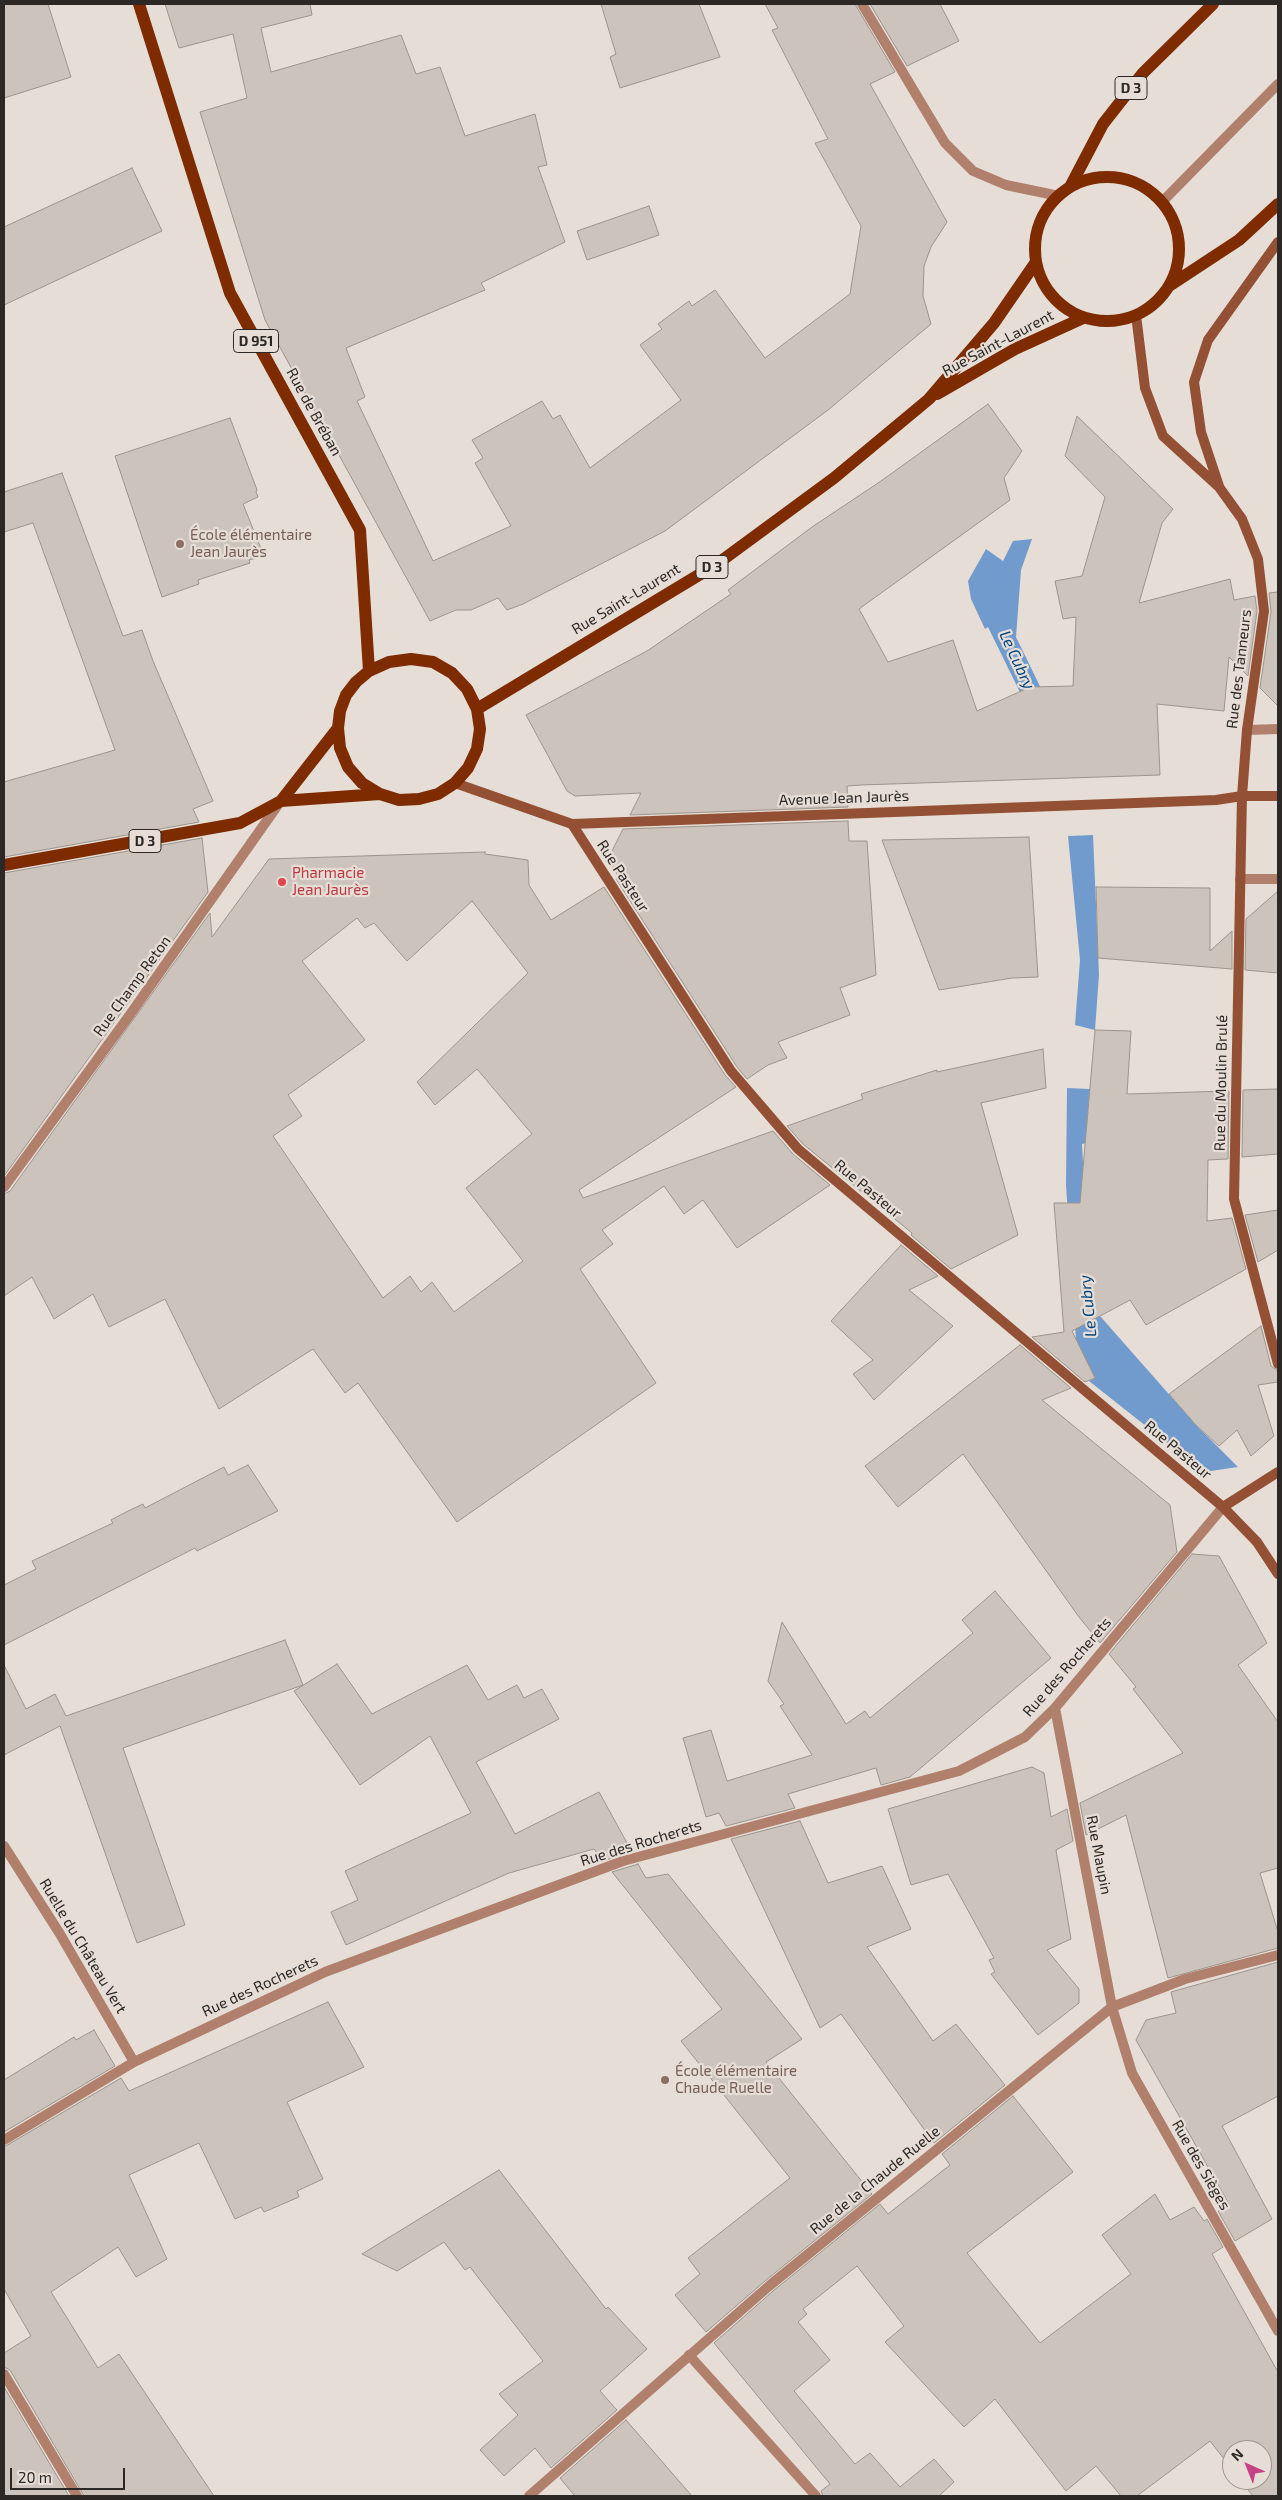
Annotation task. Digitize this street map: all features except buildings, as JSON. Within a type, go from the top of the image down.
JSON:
[{"type":"main road","name":"Rue de Bréban","points":[[139,4],[230,293],[360,530],[369,671]]},
{"type":"main road","name":"D 3","points":[[1070,187],[1103,124],[1143,73],[1213,4]]},
{"type":"main road","points":[[1169,286],[1177,266],[1179,243],[1173,221],[1162,202],[1147,189],[1128,180],[1102,178],[1089,180],[1070,187],[1058,196],[1044,215],[1036,238],[1036,262],[1040,277],[1057,302],[1083,318],[1100,321],[1118,320],[1136,315],[1155,303],[1169,286],[1239,240],[1278,204]]},
{"type":"main road","points":[[1219,487],[1201,432],[1194,382],[1208,340],[1278,242]]},
{"type":"main road","name":"Rue Saint-Laurent","points":[[929,399],[994,323],[1036,262]]},
{"type":"main road","name":"Rue des Tanneurs","points":[[1136,315],[1145,388],[1164,436],[1219,487],[1242,519],[1258,559],[1264,611],[1247,730],[1242,796]]},
{"type":"main road","name":"Rue Saint-Laurent","points":[[477,709],[716,564],[834,478],[929,399],[1015,349],[1083,318]]},
{"type":"main road","points":[[411,659],[433,662],[452,673],[467,689],[477,709],[480,729],[477,749],[468,768],[455,783],[438,794],[419,799],[399,800],[380,794],[362,783],[348,767],[340,748],[338,728],[340,711],[346,695],[356,682],[369,671],[396,660],[411,659]]},
{"type":"main road","name":"D 3","points":[[4,865],[215,829],[240,823],[281,801],[338,728]]},
{"type":"main road","name":"Avenue Jean Jaurès","points":[[455,783],[572,824],[1216,800],[1242,796],[1278,796]]},
{"type":"main road","name":"D 3","points":[[281,801],[380,794]]},
{"type":"main road","name":"Rue du Moulin Brulé","points":[[1242,796],[1234,1199],[1278,1364]]},
{"type":"main road","name":"Rue Pasteur","points":[[572,824],[731,1071],[798,1149],[1223,1507],[1257,1542],[1278,1574]]},
{"type":"main road","points":[[1223,1507],[1278,1472]]},
{"type":"street","points":[[862,4],[945,143],[973,171],[1006,185],[1058,196]]},
{"type":"street","points":[[1162,202],[1278,84]]},
{"type":"street","points":[[1247,730],[1278,729]]},
{"type":"street","name":"Rue Champ Reton","points":[[4,1187],[130,1016],[281,801]]},
{"type":"street","points":[[1240,878],[1278,879]]},
{"type":"street","name":"Rue des Rocherets","points":[[4,2140],[134,2062],[326,1972],[623,1861],[959,1771],[1025,1737],[1055,1708],[1223,1507]]},
{"type":"street","name":"Rue Maupin","points":[[1055,1708],[1112,2007]]},
{"type":"street","name":"Ruelle du Château Vert","points":[[4,1846],[60,1934],[134,2062]]},
{"type":"street","name":"Rue de la Chaude Ruelle","points":[[529,2496],[768,2286],[1112,2007],[1185,1979],[1278,1955]]},
{"type":"street","name":"Rue des Sièges","points":[[1112,2007],[1132,2073],[1278,2331]]},
{"type":"street","points":[[689,2355],[816,2496]]},
{"type":"street","points":[[4,2374],[77,2496]]},
{"type":"water","name":"Le Cubry","points":[[1032,539],[1021,570],[1016,637],[1084,777],[1062,778],[988,627],[985,629],[971,599],[968,581],[986,549],[1003,561],[1013,541]]},
{"type":"water","points":[[1093,835],[1099,975],[1095,1030],[1075,1025],[1080,960],[1068,836]]},
{"type":"water","name":"Le Cubry","points":[[1067,1088],[1090,1089],[1087,1143],[1082,1144],[1088,1255],[1100,1316],[1197,1426],[1238,1467],[1204,1472],[1089,1381],[1095,1378],[1076,1340],[1066,1185]]},
{"type":"place","name":"École élémentaire Jean Jaurès","points":[[180,544]]},
{"type":"place","name":"Pharmacie Jean Jaurès","points":[[282,882]]},
{"type":"place","name":"École élémentaire Chaude Ruelle","points":[[665,2080]]}]
